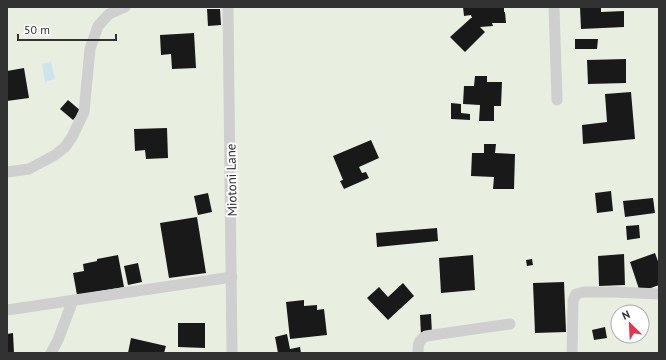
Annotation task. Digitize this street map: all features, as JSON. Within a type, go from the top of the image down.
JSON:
[{"type":"street","points":[[7,172],[29,169],[55,155],[65,147],[72,137],[84,112],[90,49],[98,26],[109,14],[125,7]]},
{"type":"street","name":"Miotoni Lane","points":[[228,7],[232,353]]},
{"type":"street","points":[[554,7],[557,100]]},
{"type":"street","points":[[7,310],[232,277]]},
{"type":"street","points":[[572,353],[573,301],[576,294],[584,292],[659,294]]},
{"type":"street","points":[[51,353],[58,340],[73,300]]},
{"type":"street","points":[[418,353],[420,341],[426,336],[510,324]]},
{"type":"green space","points":[[7,7],[659,7],[659,353],[7,353]]},
{"type":"water","points":[[51,62],[55,79],[45,82],[42,64]]},
{"type":"building","points":[[463,7],[504,7],[506,23],[492,23],[493,26],[480,27],[485,32],[465,52],[450,37],[472,18],[471,15],[464,16]]},
{"type":"building","points":[[580,7],[601,7],[601,12],[624,11],[624,27],[581,29]]},
{"type":"building","points":[[207,9],[220,9],[221,25],[208,26]]},
{"type":"building","points":[[194,33],[196,68],[172,69],[171,54],[161,55],[160,35]]},
{"type":"building","points":[[575,39],[598,39],[597,49],[575,49]]},
{"type":"building","points":[[626,59],[626,83],[588,84],[587,60]]},
{"type":"building","points":[[24,68],[29,98],[7,101],[7,71]]},
{"type":"building","points":[[475,76],[487,76],[487,82],[502,82],[501,106],[494,106],[494,121],[479,121],[480,105],[463,104],[464,86],[474,86]]},
{"type":"building","points":[[631,92],[635,139],[583,144],[582,125],[607,122],[605,94]]},
{"type":"building","points":[[68,100],[81,111],[73,120],[60,109]]},
{"type":"building","points":[[451,103],[461,104],[461,113],[470,114],[470,120],[451,119]]},
{"type":"building","points":[[167,128],[168,158],[146,159],[145,150],[135,151],[134,129]]},
{"type":"building","points":[[371,140],[379,158],[359,167],[362,173],[366,172],[369,178],[344,189],[340,181],[343,180],[333,156]]},
{"type":"building","points":[[484,144],[496,144],[495,153],[515,154],[514,189],[493,189],[494,177],[471,176],[472,153],[484,153]]},
{"type":"building","points":[[611,191],[613,211],[597,213],[595,193]]},
{"type":"building","points":[[208,193],[212,212],[198,215],[194,196]]},
{"type":"building","points":[[653,198],[655,213],[625,217],[623,201]]},
{"type":"building","points":[[197,217],[206,273],[169,278],[160,223]]},
{"type":"building","points":[[639,225],[640,238],[627,240],[626,226]]},
{"type":"building","points":[[437,228],[438,241],[377,247],[376,233]]},
{"type":"building","points":[[655,253],[659,264],[659,285],[640,292],[630,262]]},
{"type":"building","points":[[624,254],[625,285],[599,286],[598,256]]},
{"type":"building","points":[[118,255],[124,287],[77,295],[73,273],[84,271],[83,264],[97,261],[97,259]]},
{"type":"building","points":[[473,255],[475,290],[441,293],[439,258]]},
{"type":"building","points":[[532,259],[533,265],[527,266],[526,260]]},
{"type":"building","points":[[138,263],[142,282],[128,285],[124,266]]},
{"type":"building","points":[[564,282],[566,332],[535,333],[533,283]]},
{"type":"building","points":[[403,283],[414,296],[388,320],[367,298],[379,287],[388,297]]},
{"type":"building","points":[[304,300],[304,306],[317,305],[317,310],[324,309],[327,335],[290,339],[286,302]]},
{"type":"building","points":[[431,314],[432,334],[421,335],[420,315]]},
{"type":"building","points":[[178,323],[205,323],[205,348],[178,347]]},
{"type":"building","points":[[605,327],[607,338],[594,340],[592,330]]},
{"type":"building","points":[[13,333],[14,353],[7,353],[7,334]]},
{"type":"building","points":[[287,334],[290,349],[300,347],[301,353],[278,353],[275,337]]},
{"type":"building","points":[[131,338],[166,346],[164,353],[128,353]]}]
